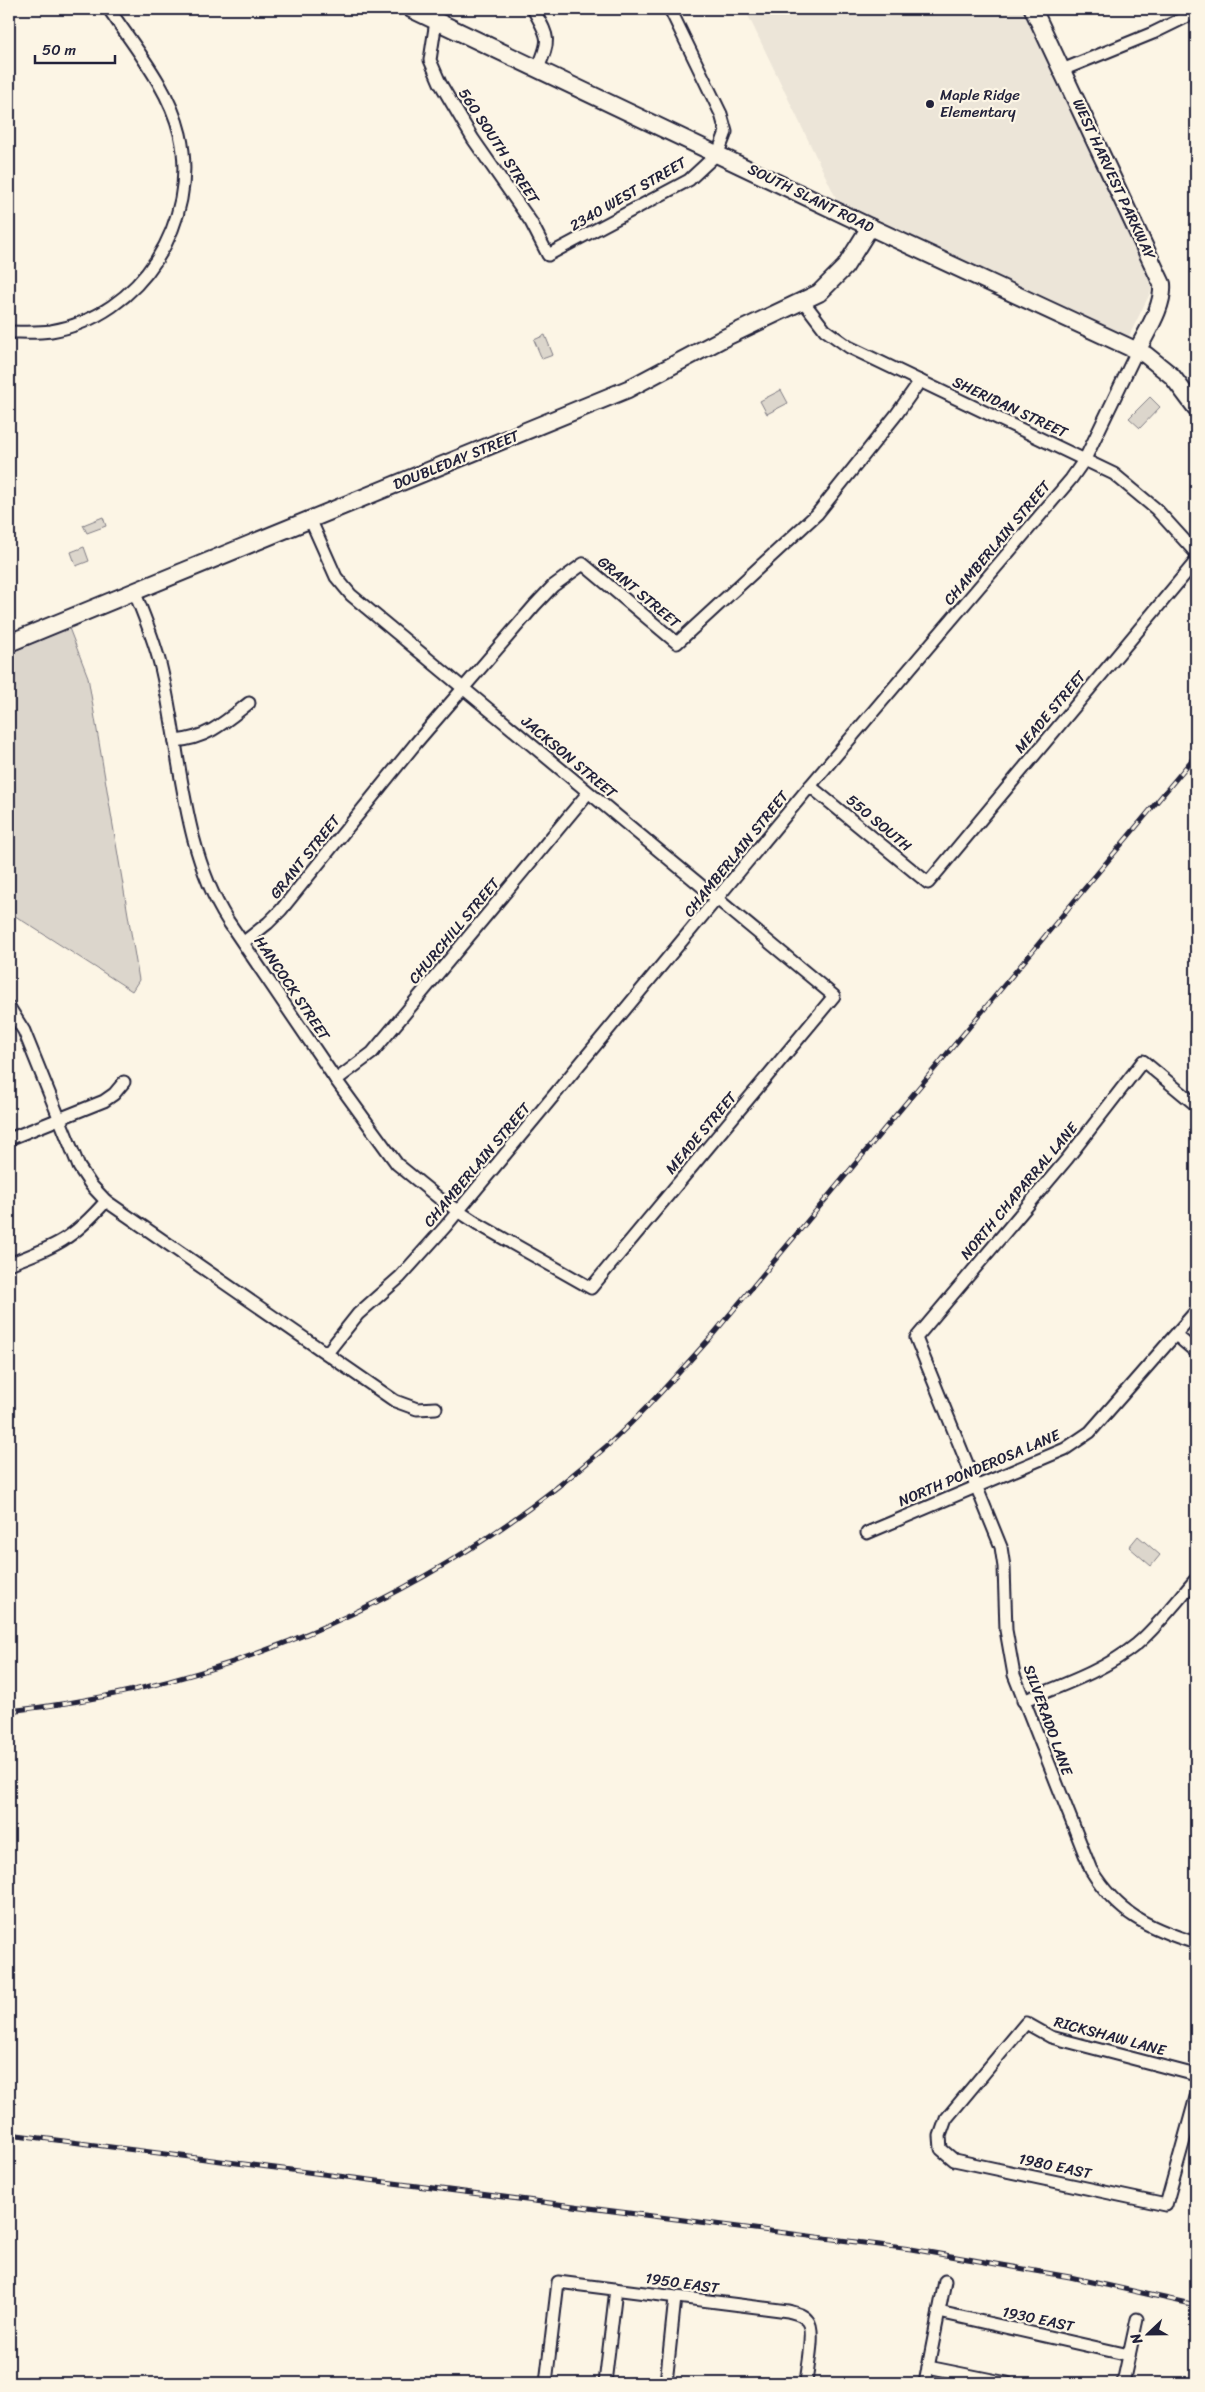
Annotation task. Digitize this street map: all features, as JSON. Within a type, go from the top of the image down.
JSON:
[{"type":"street","points":[[9,332],[51,331],[76,324],[97,315],[124,297],[143,279],[159,258],[171,234],[182,199],[185,168],[180,135],[172,110],[158,83],[109,9]]},
{"type":"street","name":"SOUTH SLANT ROAD","points":[[410,9],[718,153],[870,227],[1146,355],[1172,376],[1196,408]]},
{"type":"street","points":[[533,9],[545,31],[547,45],[538,68]]},
{"type":"street","points":[[670,9],[721,114],[726,132],[718,153]]},
{"type":"street","name":"WEST HARVEST PARKWAY","points":[[1034,9],[1162,284],[1163,292],[1160,302],[1137,351]]},
{"type":"street","points":[[1062,70],[1153,33],[1196,12]]},
{"type":"street","name":"560 SOUTH STREET","points":[[436,21],[430,60],[440,83],[473,139],[531,222],[548,256]]},
{"type":"street","name":"2340 WEST STREET","points":[[548,256],[689,180],[718,153]]},
{"type":"street","name":"DOUBLEDAY STREET","points":[[9,643],[135,593],[613,395],[724,338],[818,293],[836,278],[870,227]]},
{"type":"street","name":"SHERIDAN STREET","points":[[803,301],[816,320],[840,342],[1114,474],[1156,509],[1196,553]]},
{"type":"street","name":"CHAMBERLAIN STREET","points":[[327,1353],[358,1314],[400,1277],[458,1211],[718,900],[810,786],[1071,479],[1084,459],[1137,351]]},
{"type":"street","name":"GRANT STREET","points":[[244,942],[281,910],[416,743],[553,586],[582,564],[677,643],[817,514],[896,415],[920,381]]},
{"type":"street","name":"JACKSON STREET","points":[[311,520],[336,577],[351,595],[834,996]]},
{"type":"street","name":"MEADE STREET","points":[[928,883],[1196,560]]},
{"type":"street","name":"HANCOCK STREET","points":[[135,593],[159,656],[194,840],[205,877],[217,904],[336,1080],[398,1164],[458,1211],[591,1288]]},
{"type":"street","points":[[176,741],[208,734],[249,703]]},
{"type":"street","name":"550 SOUTH","points":[[810,786],[928,883]]},
{"type":"street","name":"CHURCHILL STREET","points":[[336,1080],[372,1053],[588,793]]},
{"type":"street","name":"MEADE STREET","points":[[591,1288],[834,996]]},
{"type":"street","points":[[9,1007],[24,1031],[79,1167],[91,1185],[106,1201],[402,1405],[417,1410],[436,1408]]},
{"type":"street","name":"NORTH CHAPARRAL LANE","points":[[916,1338],[1067,1159],[1143,1061],[1196,1105]]},
{"type":"street","points":[[9,1139],[104,1101],[114,1094],[124,1082]]},
{"type":"street","points":[[9,1264],[66,1240],[82,1228],[106,1201]]},
{"type":"street","name":"NORTH PONDEROSA LANE","points":[[867,1533],[1065,1450],[1090,1432],[1196,1311]]},
{"type":"street","points":[[1176,1335],[1196,1352]]},
{"type":"street","name":"SILVERADO LANE","points":[[916,1338],[1000,1547],[1004,1567],[1008,1651],[1023,1701],[1085,1857],[1101,1886],[1116,1903],[1133,1917],[1152,1928],[1196,1943]]},
{"type":"street","points":[[1023,1701],[1076,1679],[1114,1660],[1136,1644],[1158,1624],[1196,1579]]},
{"type":"street","name":"RICKSHAW LANE","points":[[941,2149],[940,2136],[946,2119],[1026,2022],[1051,2037],[1196,2075]]},
{"type":"street","name":"1980 EAST","points":[[941,2149],[947,2157],[954,2160],[1166,2205],[1196,2097]]},
{"type":"street","points":[[925,2383],[945,2281]]},
{"type":"street","name":"1950 EAST","points":[[546,2383],[558,2282],[788,2311],[802,2315],[810,2322],[812,2332],[806,2383]]},
{"type":"street","points":[[605,2383],[616,2289]]},
{"type":"street","points":[[666,2383],[675,2298]]},
{"type":"street","name":"1930 EAST","points":[[939,2312],[1130,2354]]},
{"type":"street","points":[[1123,2383],[1137,2319]]},
{"type":"street","points":[[928,2367],[1008,2383]]},
{"type":"shaded area","name":"Maple Ridge Elementary","points":[[745,9],[1022,9],[1155,283],[1129,336],[1121,335],[837,200]]},
{"type":"shaded area","points":[[545,335],[553,355],[542,359],[534,340]]},
{"type":"shaded area","points":[[781,390],[788,403],[767,414],[760,401]]},
{"type":"shaded area","points":[[1150,397],[1160,407],[1140,428],[1129,418]]},
{"type":"shaded area","points":[[103,517],[106,526],[87,533],[83,525]]},
{"type":"shaded area","points":[[84,547],[89,561],[76,566],[71,552]]},
{"type":"shaded area","points":[[69,628],[88,677],[139,980],[132,991],[9,912],[9,653]]},
{"type":"shaded area","points":[[1138,1536],[1160,1555],[1151,1566],[1129,1547]]},
{"type":"railway","points":[[9,1711],[92,1699],[173,1680],[252,1655],[329,1624],[403,1588],[475,1546],[543,1498],[608,1445],[660,1393],[710,1338],[1196,755]]},
{"type":"railway","points":[[9,2134],[911,2249],[1070,2277],[1196,2305]]},
{"type":"place","name":"Maple Ridge Elementary","points":[[930,104]]}]
